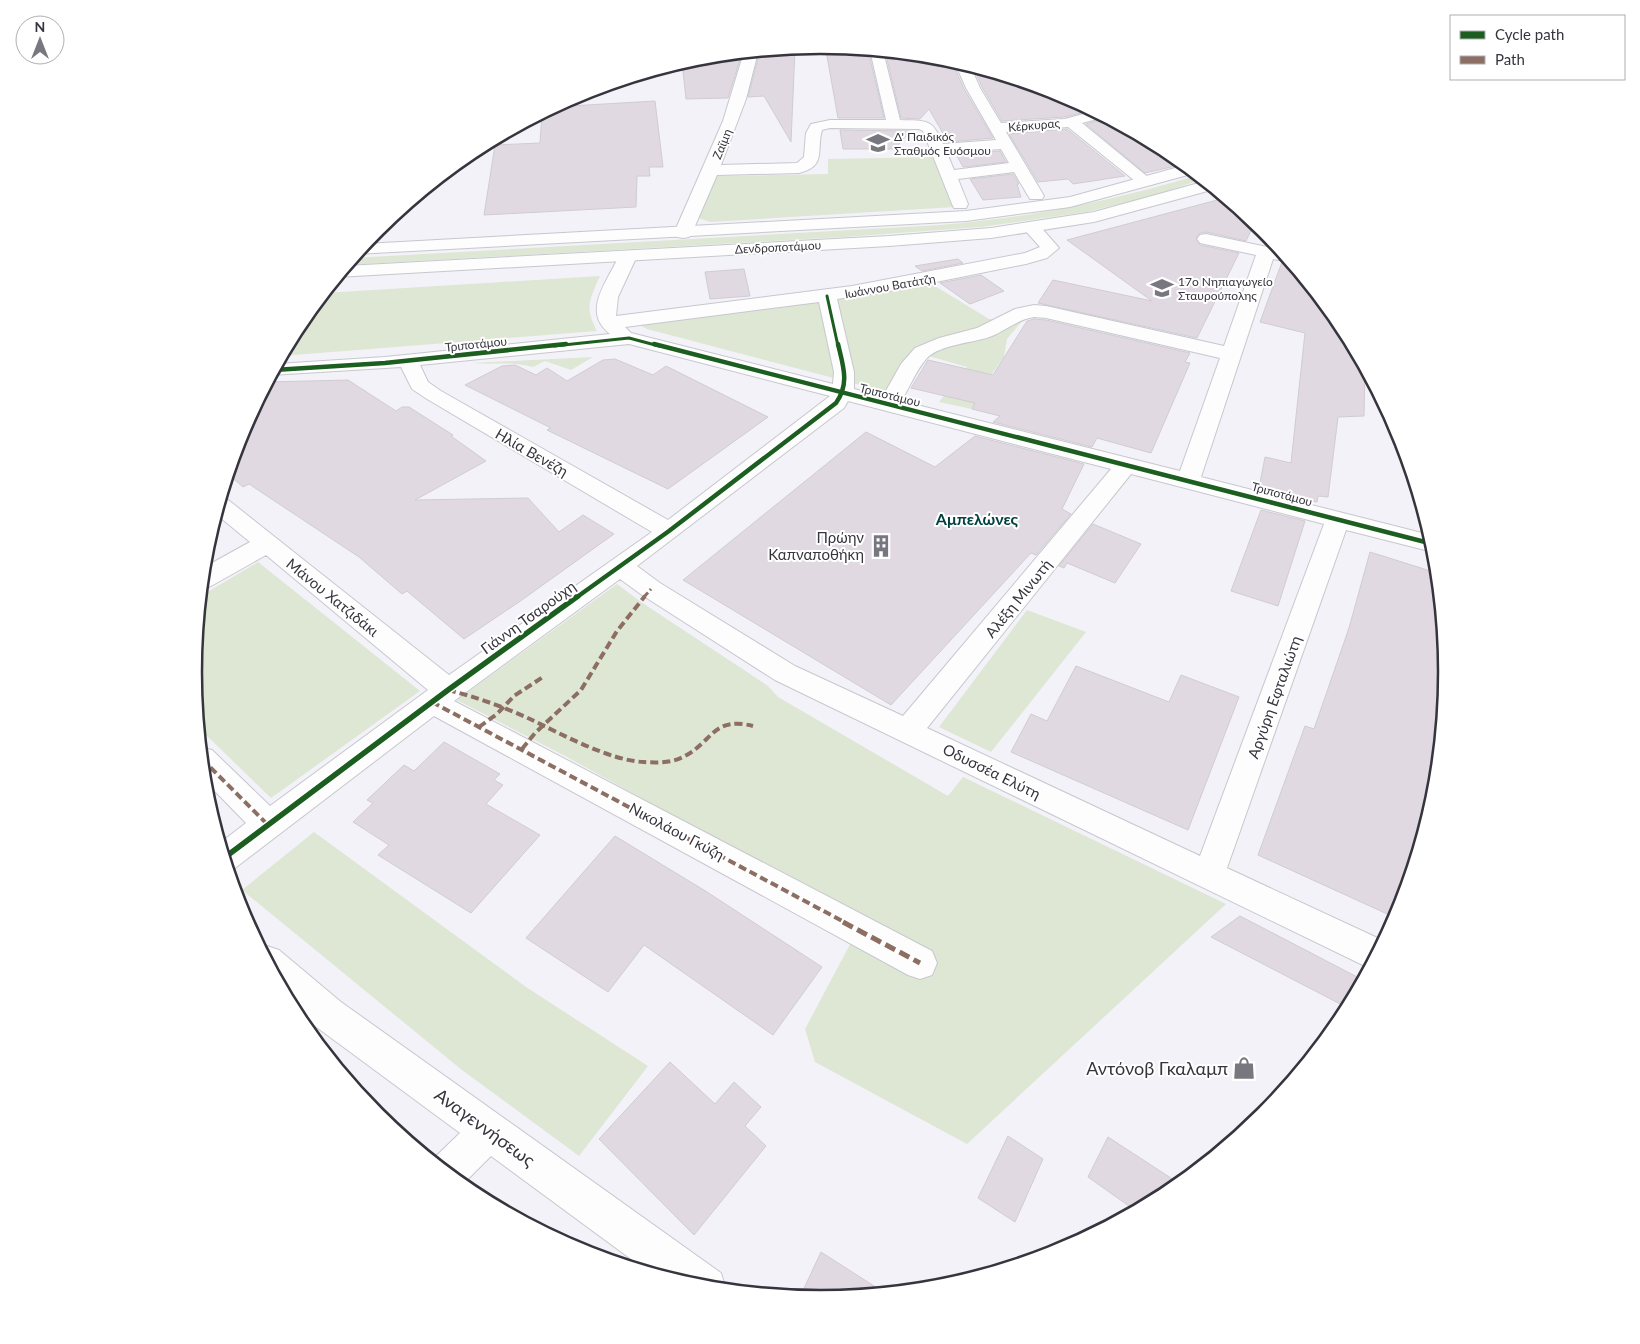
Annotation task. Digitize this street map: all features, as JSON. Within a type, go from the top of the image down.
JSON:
[{"type":"street","points":[[878,57],[894,124]]},
{"type":"street","name":"Ζαϊμη","points":[[683,233],[711,170],[745,83],[750,58]]},
{"type":"street","points":[[966,72],[973,88],[1036,196]]},
{"type":"street","name":"Κέρκυρας","points":[[997,128],[1071,122],[1090,117]]},
{"type":"street","points":[[1071,122],[1146,182]]},
{"type":"street","points":[[711,170],[798,168],[808,166],[811,162],[812,134],[816,127],[830,124],[922,125],[929,129],[936,150],[960,204]]},
{"type":"street","points":[[936,150],[1006,144]]},
{"type":"street","points":[[948,175],[1019,167]]},
{"type":"street","name":"Δενδροποτάμου","points":[[369,249],[991,214],[1070,202],[1182,172]]},
{"type":"street","name":"Δενδροποτάμου","points":[[349,272],[907,240],[1032,228],[1094,217],[1149,204],[1203,187]]},
{"type":"street","name":"Ιωάννου Βατάτζη","points":[[608,323],[828,296],[953,274],[1040,254],[1049,250],[1050,246],[1047,242],[1032,228]]},
{"type":"street","points":[[1206,239],[1276,254]]},
{"type":"street","points":[[1188,480],[1266,252]]},
{"type":"street","points":[[628,256],[608,293],[606,316],[608,323],[614,329],[630,338]]},
{"type":"street","points":[[828,296],[844,370],[842,393]]},
{"type":"street","points":[[888,405],[901,386],[911,364],[922,352],[946,342],[984,332],[1027,312],[1046,312],[1231,354]]},
{"type":"street","name":"Τριποτάμου","points":[[282,369],[408,361],[630,338],[1424,542]]},
{"type":"street","name":"Ηλία Βενέζη","points":[[408,361],[419,384],[434,395],[669,531]]},
{"type":"street","name":"Γιάννη Τσαρούχη","points":[[230,854],[440,696],[669,531],[831,408],[842,393]]},
{"type":"street","name":"Αλέξη Μινωτή","points":[[908,731],[1127,464]]},
{"type":"street","name":"Μάνου Χατζιδάκι","points":[[224,508],[268,543],[440,696]]},
{"type":"street","name":"Αργύρη Εφταλιώτη","points":[[1209,875],[1338,519]]},
{"type":"street","points":[[210,576],[268,543]]},
{"type":"street","name":"Οδυσσέα Ελύτη","points":[[620,566],[651,590],[785,673],[1370,952]]},
{"type":"street","name":"Νικολάου Γκύζη","points":[[440,696],[920,963]]},
{"type":"street","points":[[209,766],[268,825]]},
{"type":"street","name":"Αναγεννήσεως","points":[[281,974],[328,1014],[689,1276]]},
{"type":"street","points":[[451,1167],[488,1131]]},
{"type":"green space","points":[[935,157],[955,207],[710,222],[698,218],[715,176],[828,174],[828,159]]},
{"type":"green space","points":[[1190,177],[1195,182],[1152,196],[1086,212],[981,227],[844,237],[355,265],[361,258],[973,222],[1070,207]]},
{"type":"green space","points":[[600,276],[590,303],[591,316],[597,331],[290,355],[333,292]]},
{"type":"green space","points":[[930,283],[989,319],[1022,321],[1007,339],[1004,357],[991,375],[972,409],[939,402],[967,367],[925,355],[895,394],[647,329],[638,324],[811,303]]},
{"type":"green space","points":[[593,357],[571,370],[545,361],[533,367],[472,363]]},
{"type":"green space","points":[[258,562],[420,691],[271,798],[205,734],[202,672],[207,593]]},
{"type":"green space","points":[[617,584],[768,686],[778,697],[948,796],[963,777],[1226,904],[967,1144],[815,1062],[805,1029],[863,920],[567,757],[457,700]]},
{"type":"green space","points":[[1027,610],[1086,632],[991,752],[939,727]]},
{"type":"green space","points":[[314,832],[526,987],[648,1066],[579,1156],[462,1070],[242,890]]},
{"type":"building","points":[[827,54],[869,56],[884,118],[838,118]]},
{"type":"building","points":[[795,55],[791,142],[764,96],[748,97],[758,57]]},
{"type":"building","points":[[887,58],[955,69],[964,89],[993,138],[948,142],[929,109],[920,119],[901,118]]},
{"type":"building","points":[[740,59],[728,98],[686,99],[683,70]]},
{"type":"building","points":[[977,74],[1019,87],[1082,113],[1065,117],[1002,121]]},
{"type":"building","points":[[655,101],[663,167],[649,167],[650,176],[637,176],[636,207],[484,215],[495,147],[498,145],[540,143],[541,121],[573,106]]},
{"type":"building","points":[[1098,121],[1129,137],[1174,166],[1145,173],[1086,124]]},
{"type":"building","points":[[1067,129],[1125,176],[1073,184],[1068,179],[1038,182],[1009,134]]},
{"type":"building","points":[[840,130],[910,131],[895,149],[843,149]]},
{"type":"building","points":[[1000,151],[1006,162],[963,167],[956,154]]},
{"type":"building","points":[[1013,174],[1019,184],[1017,184],[1021,197],[983,200],[970,179]]},
{"type":"building","points":[[1219,200],[1251,230],[1246,241],[1206,232],[1200,233],[1196,238],[1200,245],[1239,253],[1197,338],[1038,303],[1053,280],[1152,301],[1067,240]]},
{"type":"building","points":[[958,259],[963,263],[922,271],[915,266]]},
{"type":"building","points":[[1283,262],[1334,329],[1365,381],[1364,416],[1338,417],[1328,497],[1318,496],[1317,502],[1312,501],[1311,503],[1259,488],[1265,457],[1291,463],[1305,333],[1260,322]]},
{"type":"building","points":[[744,269],[750,296],[710,299],[705,272]]},
{"type":"building","points":[[981,275],[1004,291],[970,304],[940,283]]},
{"type":"building","points":[[1034,319],[1046,320],[1190,353],[1185,362],[1190,363],[1151,453],[1097,438],[1092,447],[993,422],[1000,416],[972,409],[975,403],[911,388],[928,360],[993,375],[1027,321]]},
{"type":"building","points":[[615,359],[653,375],[666,366],[768,417],[668,489],[547,430],[551,428],[465,385],[502,366],[515,365],[536,375],[547,368],[567,381],[603,360]]},
{"type":"building","points":[[348,380],[396,411],[402,407],[409,407],[453,435],[451,436],[486,461],[415,500],[528,498],[559,532],[583,515],[614,534],[464,639],[407,591],[402,594],[359,557],[249,484],[243,487],[233,479],[249,435],[275,382]]},
{"type":"building","name":"Πρώην Καπναποθήκη","points":[[866,432],[935,467],[975,436],[1084,464],[1062,509],[1071,514],[1036,555],[1031,553],[891,705],[683,580]]},
{"type":"building","points":[[1261,510],[1305,521],[1278,606],[1231,591]]},
{"type":"building","points":[[1093,524],[1141,544],[1115,583],[1067,563],[1064,568],[1059,566]]},
{"type":"building","points":[[1370,552],[1429,571],[1437,632],[1438,672],[1433,753],[1417,832],[1388,915],[1258,855],[1305,726],[1314,729],[1349,628]]},
{"type":"building","points":[[1076,666],[1169,702],[1181,675],[1239,697],[1188,830],[1011,752],[1031,714],[1047,721]]},
{"type":"building","points":[[444,742],[500,774],[494,780],[503,785],[486,804],[540,835],[471,913],[378,855],[389,845],[353,822],[373,803],[367,800],[404,765],[414,771]]},
{"type":"building","points":[[615,836],[707,892],[822,967],[773,1035],[644,945],[608,992],[526,938]]},
{"type":"building","points":[[1240,916],[1357,977],[1341,1004],[1211,937]]},
{"type":"building","points":[[670,1062],[715,1104],[734,1082],[761,1107],[745,1126],[766,1146],[694,1235],[599,1139]]},
{"type":"building","points":[[1008,1136],[1043,1159],[1015,1222],[978,1198]]},
{"type":"building","points":[[1108,1137],[1172,1179],[1130,1207],[1088,1177]]},
{"type":"building","points":[[821,1252],[876,1287],[860,1289],[803,1290]]},
{"type":"marked path","points":[[522,749],[528,740],[581,690],[617,631],[651,589]]},
{"type":"marked path","points":[[479,727],[497,714],[514,696],[543,677]]},
{"type":"marked path","points":[[448,690],[468,695],[528,718],[571,739],[625,759],[643,762],[674,761],[686,756],[721,727],[737,722],[753,726]]},
{"type":"marked path","points":[[432,702],[920,963]]},
{"type":"marked path","points":[[209,766],[268,825]]},
{"type":"cycle path","points":[[230,854],[448,690],[669,531],[836,403],[843,393],[844,372],[827,296]]},
{"type":"cycle path","points":[[282,370],[385,363],[629,338],[1424,542]]},
{"type":"place","name":"Δ' Παιδικός Σταθμός Ευόσμου","points":[[878,143]]},
{"type":"place","name":"17ο Νηπιαγωγείο Σταυρούπολης","points":[[1162,288]]},
{"type":"place","name":"Πρώην Καπναποθήκη","points":[[881,546]]},
{"type":"place","name":"Αντόνοβ Γκαλαμπ","points":[[1244,1068]]},
{"type":"district","name":"Αμπελώνες","points":[[977,518]]}]
